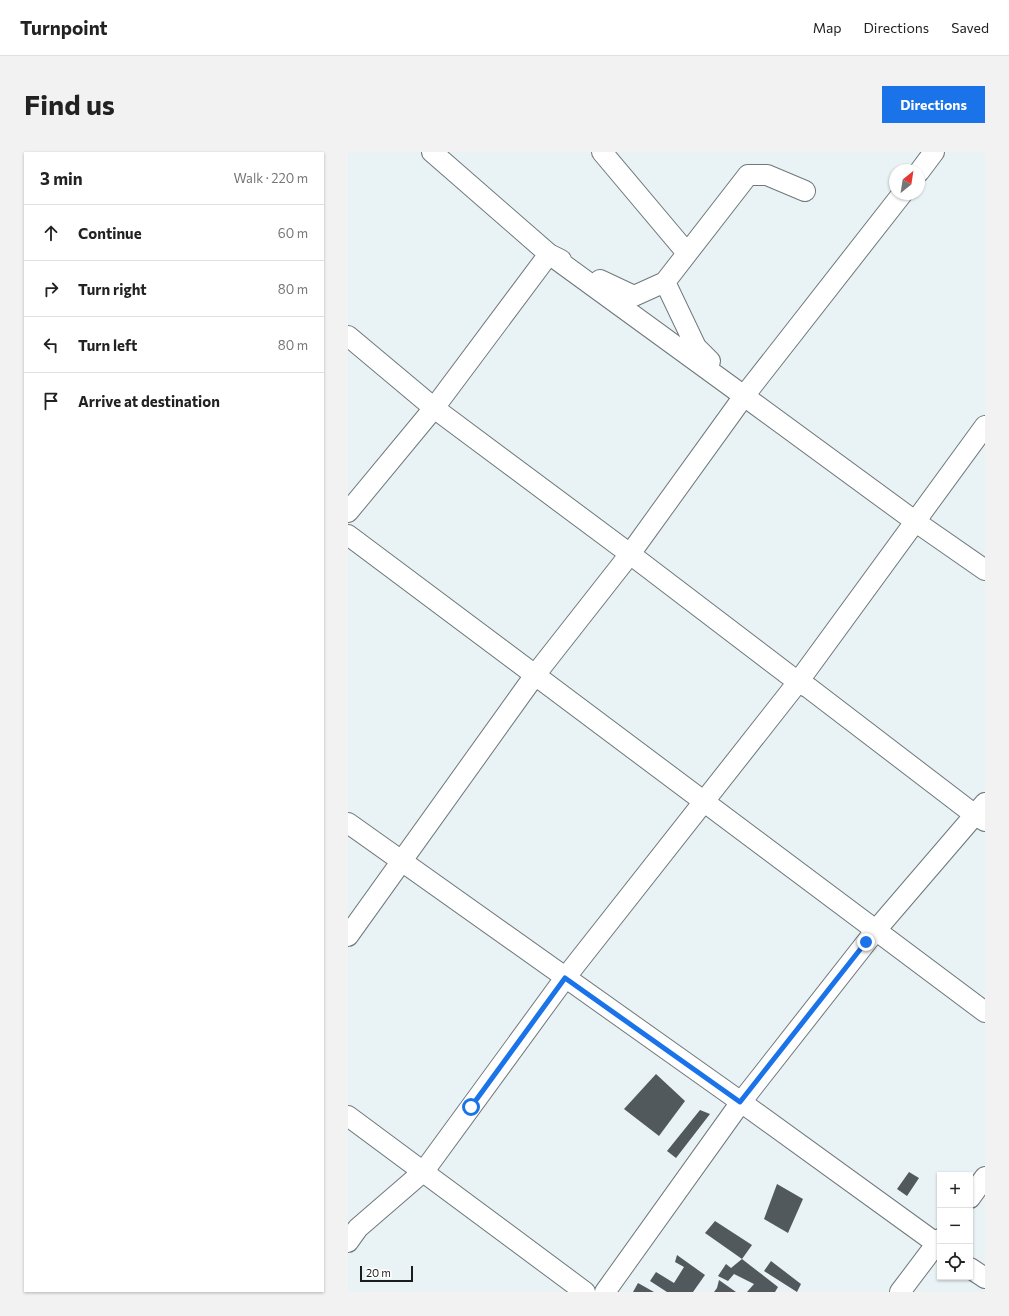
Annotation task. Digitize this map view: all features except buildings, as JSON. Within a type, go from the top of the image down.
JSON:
[{"type":"street","points":[[432,152],[548,254],[916,522],[985,570]]},
{"type":"street","points":[[602,152],[687,253]]},
{"type":"street","points":[[925,164],[934,152]]},
{"type":"street","points":[[548,254],[634,296],[665,282],[748,175],[767,174],[805,191]]},
{"type":"street","points":[[348,936],[535,675],[630,554],[744,396],[897,200]]},
{"type":"street","points":[[348,512],[434,408],[548,254]]},
{"type":"street","points":[[665,282],[696,347],[744,396]]},
{"type":"street","points":[[348,336],[434,408],[630,554],[798,682],[809,688],[982,813],[876,930],[740,1102],[605,1292]]},
{"type":"street","points":[[348,1242],[358,1228],[424,1171],[565,978],[798,682],[985,426]]},
{"type":"street","points":[[348,535],[985,1012]]},
{"type":"street","points":[[348,824],[937,1242]]},
{"type":"street","points":[[348,1116],[585,1292]]},
{"type":"street","points":[[973,1194],[985,1177]]},
{"type":"street","points":[[900,1292],[938,1244]]},
{"type":"street","points":[[973,1270],[985,1278]]},
{"type":"route","points":[[471,1107],[565,978],[740,1102],[866,942]]}]
